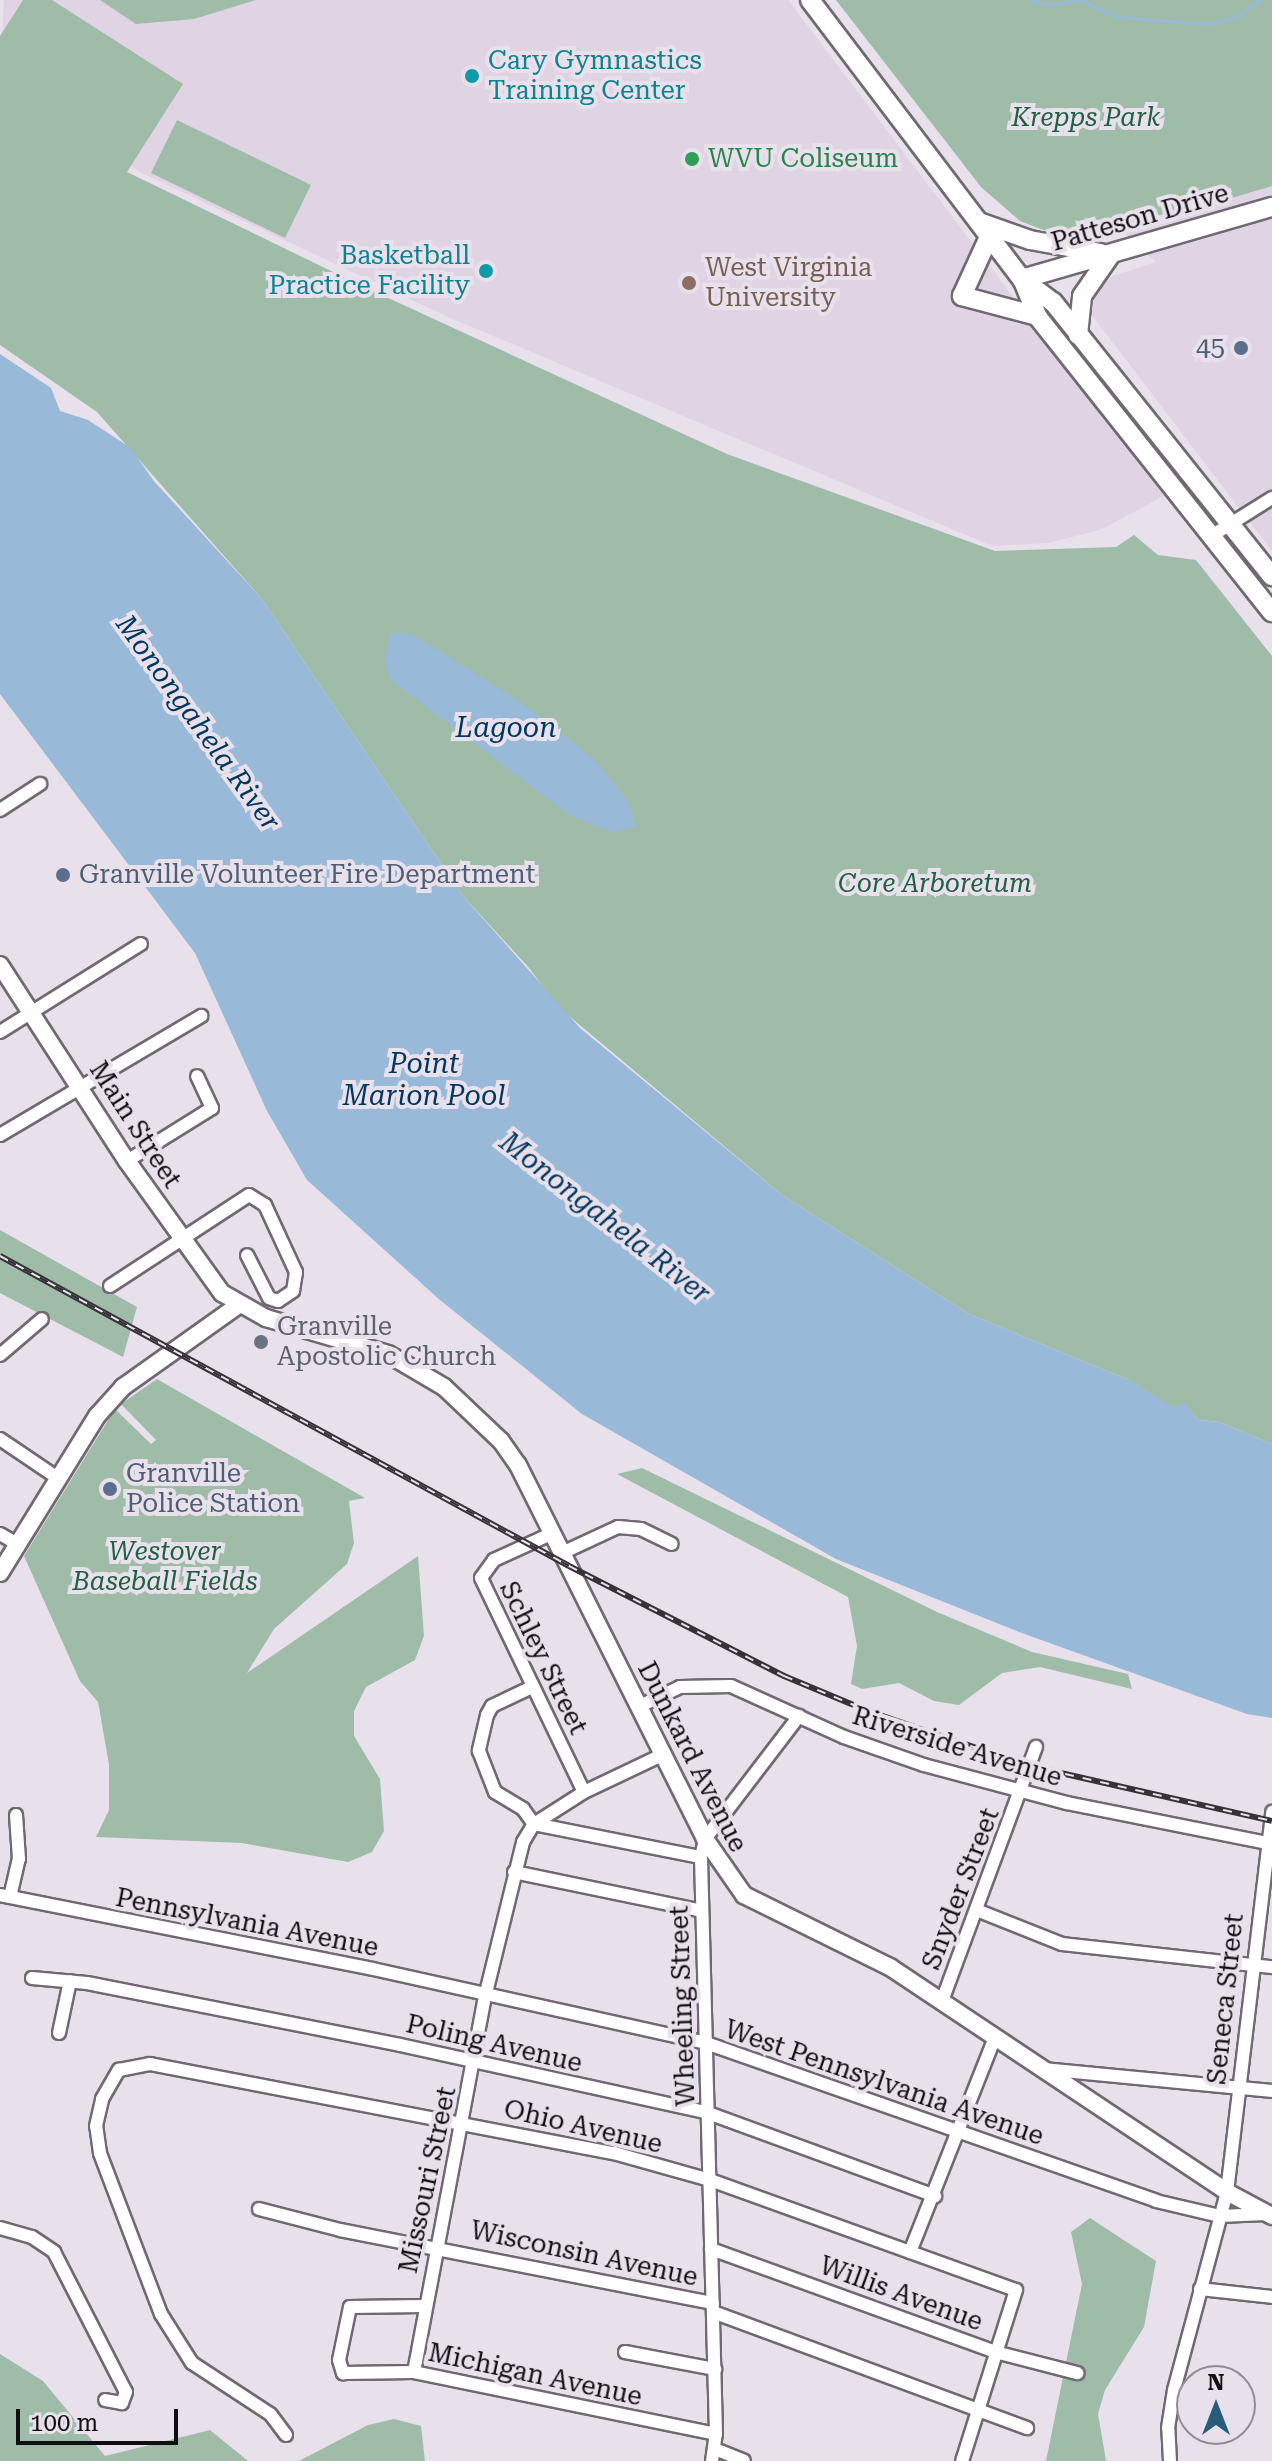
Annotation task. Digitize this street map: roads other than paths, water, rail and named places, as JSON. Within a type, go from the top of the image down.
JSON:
[{"type":"main road","points":[[810,0],[1022,279],[1037,316],[1272,612]]},
{"type":"main road","name":"Patteson Drive","points":[[1022,279],[1272,207]]},
{"type":"main road","points":[[984,229],[1111,254],[1082,296],[1078,335]]},
{"type":"main road","points":[[984,229],[962,296],[1037,316]]},
{"type":"main road","points":[[1022,279],[1053,302],[1272,576]]},
{"type":"main road","name":"Main Street","points":[[0,965],[83,1088],[127,1161],[222,1293],[237,1306]]},
{"type":"main road","points":[[0,1573],[97,1416],[123,1387],[237,1306]]},
{"type":"main road","name":"Dunkard Avenue","points":[[237,1306],[388,1354],[444,1387],[501,1441],[553,1533],[705,1839],[744,1895],[890,1967],[1227,2192],[1269,2215]]},
{"type":"street","points":[[1213,535],[1272,498]]},
{"type":"street","points":[[0,810],[40,784]]},
{"type":"street","points":[[0,1032],[141,944]]},
{"type":"street","points":[[3,1135],[201,1016]]},
{"type":"street","points":[[127,1161],[212,1108],[197,1076]]},
{"type":"street","points":[[110,1286],[249,1195],[265,1205],[296,1272],[293,1291],[278,1301],[274,1320]]},
{"type":"street","points":[[247,1255],[263,1291],[278,1301]]},
{"type":"street","points":[[3,1348],[42,1319]]},
{"type":"street","points":[[0,1439],[59,1479]]},
{"type":"street","points":[[562,1553],[618,1527],[641,1529],[672,1544]]},
{"type":"street","name":"Schley Street","points":[[553,1533],[494,1560],[481,1578],[584,1792]]},
{"type":"street","points":[[0,1534],[17,1544]]},
{"type":"street","name":"Riverside Avenue","points":[[640,1706],[680,1687],[708,1683],[752,1693],[887,1753],[1021,1790],[1269,1844]]},
{"type":"street","points":[[532,1687],[492,1706],[479,1751],[495,1792],[523,1809],[534,1824],[701,1857]]},
{"type":"street","points":[[705,1839],[799,1716]]},
{"type":"street","name":"Snyder Street","points":[[942,2001],[979,1911],[1036,1747]]},
{"type":"street","points":[[534,1824],[584,1792],[664,1754]]},
{"type":"street","name":"Seneca Street","points":[[1170,2461],[1168,2428],[1174,2390],[1227,2192],[1272,1812]]},
{"type":"street","points":[[5,1896],[19,1859],[16,1815]]},
{"type":"street","name":"Missouri Street","points":[[414,2372],[423,2306],[465,2123],[485,1997],[514,1872],[534,1824]]},
{"type":"street","name":"Wheeling Street","points":[[705,1839],[701,1857],[715,2369],[716,2434],[713,2455]]},
{"type":"street","points":[[514,1872],[702,1911]]},
{"type":"street","name":"Pennsylvania Avenue","points":[[5,1896],[373,1969],[485,1997]]},
{"type":"street","points":[[979,1911],[1062,1944],[1272,1967]]},
{"type":"street","name":"Poling Avenue","points":[[32,1978],[70,1981],[400,2045],[474,2064],[708,2113],[935,2196]]},
{"type":"street","points":[[59,2033],[70,1981]]},
{"type":"street","name":"West Pennsylvania Avenue","points":[[485,1997],[706,2043],[1156,2201],[1220,2216],[1269,2215]]},
{"type":"street","points":[[910,2252],[935,2196],[995,2037]]},
{"type":"street","name":"Ohio Avenue","points":[[286,2435],[270,2414],[192,2363],[161,2314],[139,2264],[100,2153],[96,2126],[112,2077],[126,2068],[150,2064],[465,2123],[614,2153],[710,2180],[1016,2290],[999,2353]]},
{"type":"street","points":[[1043,2069],[1272,2091]]},
{"type":"street","name":"Wisconsin Avenue","points":[[259,2209],[340,2230],[439,2246],[713,2307],[977,2414],[1027,2428]]},
{"type":"street","points":[[0,2228],[32,2237],[54,2252],[126,2392],[122,2403],[105,2400]]},
{"type":"street","name":"Willis Avenue","points":[[711,2249],[999,2353],[1077,2373]]},
{"type":"street","points":[[1200,2289],[1272,2297]]},
{"type":"street","name":"Michigan Avenue","points":[[423,2306],[350,2307],[339,2360],[343,2373],[414,2372],[716,2434]]},
{"type":"street","points":[[625,2352],[715,2369]]},
{"type":"street","points":[[962,2461],[999,2353]]},
{"type":"street","points":[[713,2455],[744,2461]]},
{"type":"water","name":"Point Marion Pool","points":[[0,354],[51,388],[60,411],[88,420],[131,448],[153,480],[261,598],[463,896],[580,1028],[782,1195],[969,1314],[1129,1380],[1173,1407],[1185,1403],[1198,1420],[1219,1422],[1272,1444],[1272,1718],[1247,1714],[1019,1632],[836,1559],[582,1414],[440,1300],[307,1180],[267,1111],[195,953],[0,694]]},
{"type":"water","name":"Lagoon","points":[[390,633],[409,633],[427,643],[519,701],[592,757],[630,803],[636,827],[612,832],[571,816],[391,680],[385,664]]},
{"type":"waterway","points":[[1031,0],[1047,5],[1079,0]]},
{"type":"waterway","points":[[1081,0],[1117,17],[1210,24],[1238,16],[1260,0]]},
{"type":"railway","points":[[0,1256],[569,1566],[784,1676],[868,1711],[1030,1766],[1272,1821]]},
{"type":"place","name":"Cary Gymnastics Training Center","points":[[472,76]]},
{"type":"place","name":"WVU Coliseum","points":[[692,159]]},
{"type":"place","name":"Basketball Practice Facility","points":[[486,271]]},
{"type":"place","name":"West Virginia University","points":[[689,283]]},
{"type":"place","name":"45","points":[[1241,348]]},
{"type":"place","name":"Granville Volunteer Fire Department","points":[[63,875]]},
{"type":"place","name":"Granville Apostolic Church","points":[[261,1342]]},
{"type":"place","name":"Granville Police Station","points":[[110,1489]]},
{"type":"park label","name":"Krepps Park","points":[[1086,118]]},
{"type":"park label","name":"Core Arboretum","points":[[935,884]]},
{"type":"park label","name":"Westover Baseball Fields","points":[[165,1567]]},
{"type":"water label","name":"Monongahela River","points":[[198,723]]},
{"type":"water label","name":"Monongahela River","points":[[605,1218]]}]
